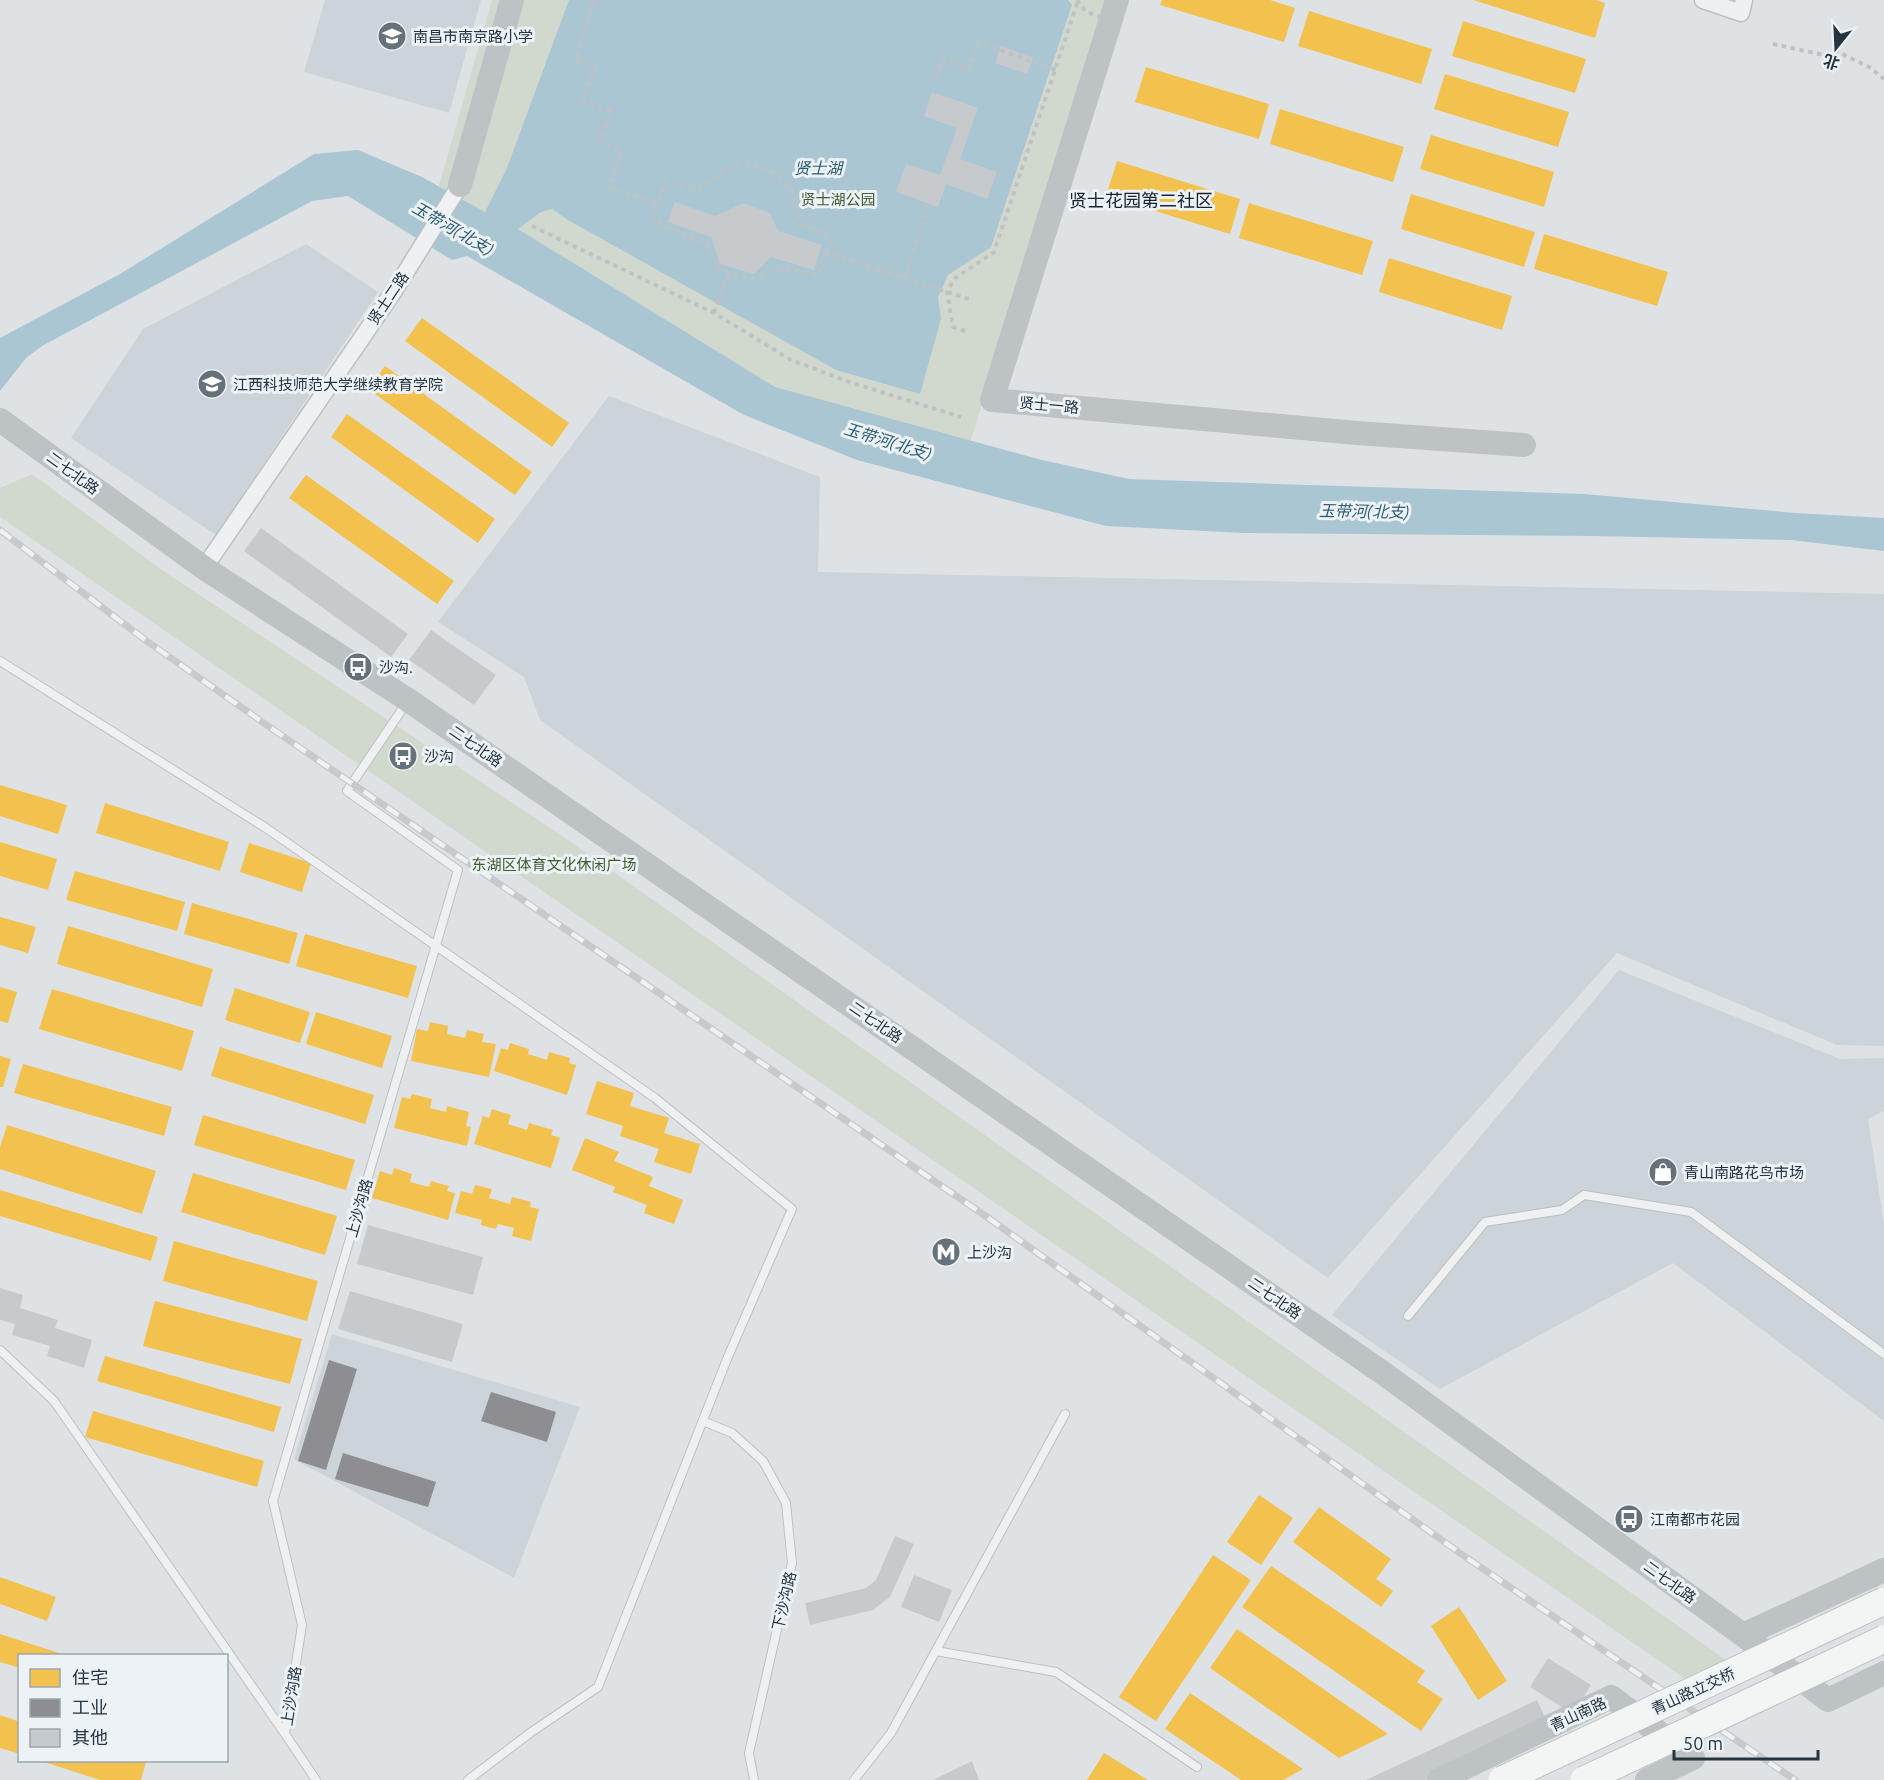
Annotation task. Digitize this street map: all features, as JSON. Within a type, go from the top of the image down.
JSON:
[{"type":"main road","name":"贤士二路","points":[[460,185],[513,0]]},
{"type":"main road","name":"贤士一路","points":[[1113,10],[992,400],[1357,433],[1524,445]]},
{"type":"main road","name":"二七北路","points":[[2,422],[204,567],[408,700],[1383,1373],[1743,1635]]},
{"type":"main road","points":[[1884,1570],[1743,1635],[1828,1700],[1884,1673]]},
{"type":"main road","name":"青山路立交桥","points":[[1502,1780],[1884,1602]]},
{"type":"main road","points":[[1584,1780],[1884,1639]]},
{"type":"main road","name":"青山南路","points":[[1439,1780],[1611,1698],[1693,1758],[1647,1780]]},
{"type":"street","points":[[1703,0],[1741,13],[1744,0]]},
{"type":"street","name":"贤士二路","points":[[204,567],[394,291],[460,185]]},
{"type":"lane","points":[[2,664],[266,828],[435,948],[655,1098],[792,1209],[703,1421],[598,1687],[530,1733],[468,1780]]},
{"type":"lane","name":"上沙沟路","points":[[316,1780],[285,1734],[302,1625],[273,1501],[458,870],[348,791],[408,700]]},
{"type":"lane","points":[[1408,1316],[1485,1222],[1562,1210],[1584,1195],[1691,1212],[1884,1354]]},
{"type":"lane","points":[[0,1350],[54,1401],[285,1734]]},
{"type":"lane","points":[[854,1780],[891,1733],[1065,1414]]},
{"type":"lane","name":"下沙沟路","points":[[703,1421],[732,1433],[763,1461],[786,1503],[792,1563],[749,1753],[754,1780]]},
{"type":"lane","points":[[936,1651],[1056,1672],[1197,1767]]},
{"type":"path","points":[[593,0],[576,60],[595,67],[583,101],[611,111],[600,143],[621,150],[609,187],[658,204]]},
{"type":"path","points":[[1078,1],[1086,12],[1113,10]]},
{"type":"path","points":[[965,331],[952,327],[947,292],[954,279],[994,252],[1078,1]]},
{"type":"path","points":[[936,77],[942,60],[969,69],[978,42],[1056,70]]},
{"type":"path","points":[[1773,44],[1824,55],[1836,51],[1871,68],[1884,79]]},
{"type":"path","points":[[750,163],[781,175],[789,186],[800,224],[823,232],[831,243],[827,252],[819,275],[781,268],[751,279],[719,270],[706,243],[661,225],[654,215],[665,181],[687,188],[699,188],[716,174],[732,166],[750,163]]},
{"type":"path","points":[[905,279],[928,204]]},
{"type":"path","points":[[532,226],[714,314],[791,360],[852,383],[961,417]]},
{"type":"path","points":[[827,252],[972,300]]},
{"type":"path","points":[[714,314],[729,273]]},
{"type":"shaded area","name":"南昌市南京路小学","points":[[325,0],[481,0],[449,113],[304,72]]},
{"type":"shaded area","name":"江西科技师范大学继续教育学院","points":[[306,244],[378,292],[216,535],[71,438],[143,329]]},
{"type":"shaded area","points":[[609,396],[820,477],[818,572],[1884,594],[1884,1046],[1837,1045],[1617,953],[1328,1278],[540,720],[524,677],[438,622]]},
{"type":"shaded area","name":"青山南路花鸟市场","points":[[1619,970],[1840,1059],[1884,1058],[1884,1111],[1868,1119],[1884,1225],[1884,1421],[1673,1263],[1440,1389],[1332,1315]]},
{"type":"shaded area","points":[[332,1334],[580,1407],[514,1578],[294,1459]]},
{"type":"green space","name":"贤士湖","points":[[492,0],[1107,0],[969,446],[772,390],[436,196]]},
{"type":"green space","name":"东湖区体育文化休闲广场","points":[[32,474],[162,570],[567,839],[1726,1660],[1684,1678],[0,517],[0,488]]},
{"type":"water","name":"贤士湖","points":[[569,0],[1068,0],[1072,5],[991,247],[948,275],[938,297],[941,319],[920,394],[836,370],[552,209],[541,212],[518,229],[775,387],[1042,460],[1129,479],[1584,494],[1796,513],[1884,518],[1884,551],[1791,540],[1244,533],[1106,526],[857,460],[744,415],[467,256],[452,260],[348,196],[312,201],[42,346],[26,358],[0,391],[0,338],[120,274],[314,154],[358,150],[422,177],[485,212],[507,168]]},
{"type":"building: 住宅","points":[[1162,0],[1270,0],[1295,8],[1284,42],[1160,5]]},
{"type":"building: 住宅","points":[[1473,0],[1596,0],[1605,3],[1595,38]]},
{"type":"building: 住宅","points":[[1309,11],[1432,49],[1421,84],[1298,46]]},
{"type":"building: 住宅","points":[[1463,21],[1586,59],[1575,93],[1452,56]]},
{"type":"building: 住宅","points":[[1146,67],[1269,104],[1259,139],[1135,102]]},
{"type":"building: 住宅","points":[[1445,74],[1569,112],[1558,147],[1434,109]]},
{"type":"building: 住宅","points":[[1280,109],[1404,147],[1393,182],[1270,144]]},
{"type":"building: 住宅","points":[[1431,135],[1554,172],[1544,207],[1420,169]]},
{"type":"building: 住宅","points":[[1117,161],[1240,199],[1230,234],[1106,196]]},
{"type":"building: 住宅","points":[[1411,194],[1535,232],[1524,267],[1401,229]]},
{"type":"building: 住宅","points":[[1249,203],[1373,241],[1362,275],[1239,238]]},
{"type":"building: 住宅","points":[[1544,234],[1668,272],[1657,306],[1534,269]]},
{"type":"building: 住宅","points":[[1389,258],[1512,296],[1502,330],[1379,292]]},
{"type":"building: 住宅","points":[[422,318],[569,423],[552,447],[405,341]]},
{"type":"building: 住宅","points":[[385,366],[532,472],[515,495],[368,389]]},
{"type":"building: 住宅","points":[[347,414],[495,519],[478,543],[331,437]]},
{"type":"building: 住宅","points":[[306,475],[454,581],[437,604],[289,498]]},
{"type":"building: 住宅","points":[[0,785],[67,805],[58,834],[0,816]]},
{"type":"building: 住宅","points":[[105,803],[229,842],[220,871],[96,833]]},
{"type":"building: 住宅","points":[[0,842],[57,859],[48,890],[0,876]]},
{"type":"building: 住宅","points":[[249,843],[311,863],[302,892],[240,872]]},
{"type":"building: 住宅","points":[[75,871],[185,902],[177,931],[66,900]]},
{"type":"building: 住宅","points":[[192,903],[298,933],[289,964],[184,934]]},
{"type":"building: 住宅","points":[[0,917],[36,927],[28,953],[0,945]]},
{"type":"building: 住宅","points":[[68,926],[213,969],[202,1007],[57,964]]},
{"type":"building: 住宅","points":[[305,934],[417,966],[408,998],[296,966]]},
{"type":"building: 住宅","points":[[0,987],[17,992],[8,1023],[0,1021]]},
{"type":"building: 住宅","points":[[235,988],[310,1012],[300,1043],[225,1020]]},
{"type":"building: 住宅","points":[[52,989],[194,1031],[182,1071],[39,1029]]},
{"type":"building: 住宅","points":[[316,1012],[392,1036],[382,1068],[306,1044]]},
{"type":"building: 住宅","points":[[430,1022],[448,1026],[447,1034],[465,1038],[467,1030],[484,1034],[482,1042],[496,1044],[489,1077],[411,1061],[417,1029],[428,1031]]},
{"type":"building: 住宅","points":[[510,1043],[529,1049],[528,1054],[547,1060],[549,1052],[570,1058],[569,1063],[576,1065],[567,1095],[494,1071],[501,1048],[508,1050]]},
{"type":"building: 住宅","points":[[220,1047],[374,1095],[365,1124],[211,1076]]},
{"type":"building: 住宅","points":[[0,1056],[11,1059],[3,1087],[0,1087]]},
{"type":"building: 住宅","points":[[23,1064],[172,1107],[164,1136],[14,1093]]},
{"type":"building: 住宅","points":[[597,1081],[634,1093],[630,1106],[669,1118],[664,1133],[700,1144],[691,1174],[654,1162],[659,1149],[620,1136],[623,1126],[586,1114]]},
{"type":"building: 住宅","points":[[412,1094],[432,1099],[430,1108],[446,1112],[447,1106],[469,1112],[466,1126],[471,1127],[467,1146],[394,1128],[402,1097],[410,1099]]},
{"type":"building: 住宅","points":[[492,1109],[511,1115],[508,1124],[527,1130],[529,1123],[553,1130],[551,1135],[560,1138],[551,1168],[474,1144],[483,1116],[489,1118]]},
{"type":"building: 住宅","points":[[203,1115],[355,1160],[346,1190],[194,1145]]},
{"type":"building: 住宅","points":[[7,1125],[156,1171],[142,1214],[0,1169],[0,1147]]},
{"type":"building: 住宅","points":[[585,1138],[619,1152],[614,1161],[653,1177],[649,1186],[683,1200],[674,1224],[644,1213],[647,1205],[613,1192],[615,1187],[572,1170]]},
{"type":"building: 住宅","points":[[394,1168],[412,1174],[410,1182],[429,1187],[431,1181],[449,1186],[447,1191],[455,1193],[448,1220],[372,1198],[380,1171],[392,1175]]},
{"type":"building: 住宅","points":[[193,1173],[337,1216],[325,1255],[181,1212]]},
{"type":"building: 住宅","points":[[475,1185],[492,1189],[489,1198],[510,1204],[512,1197],[531,1202],[530,1207],[539,1209],[531,1241],[512,1236],[514,1228],[498,1224],[496,1229],[481,1225],[482,1220],[455,1213],[461,1191],[472,1194]]},
{"type":"building: 住宅","points":[[0,1190],[158,1237],[151,1261],[0,1216]]},
{"type":"building: 住宅","points":[[174,1241],[318,1281],[307,1321],[163,1281]]},
{"type":"building: 住宅","points":[[155,1301],[302,1339],[290,1384],[143,1346]]},
{"type":"building: 住宅","points":[[105,1356],[281,1407],[274,1432],[97,1381]]},
{"type":"building: 住宅","points":[[93,1411],[264,1461],[257,1487],[85,1437]]},
{"type":"building: 住宅","points":[[1259,1495],[1293,1518],[1261,1565],[1227,1542]]},
{"type":"building: 住宅","points":[[1319,1507],[1391,1559],[1376,1579],[1393,1591],[1381,1607],[1293,1542]]},
{"type":"building: 住宅","points":[[1213,1555],[1251,1580],[1156,1721],[1119,1697]]},
{"type":"building: 住宅","points":[[1271,1566],[1425,1671],[1417,1682],[1443,1699],[1421,1731],[1242,1607]]},
{"type":"building: 住宅","points":[[0,1577],[56,1597],[47,1621],[0,1604]]},
{"type":"building: 住宅","points":[[1459,1607],[1507,1681],[1478,1700],[1431,1626]]},
{"type":"building: 住宅","points":[[1237,1629],[1388,1734],[1339,1758],[1210,1668]]},
{"type":"building: 住宅","points":[[0,1634],[62,1654],[18,1654],[18,1667],[0,1662]]},
{"type":"building: 住宅","points":[[1190,1693],[1303,1769],[1283,1780],[1241,1780],[1165,1729]]},
{"type":"building: 住宅","points":[[0,1715],[18,1721],[18,1753],[0,1748]]},
{"type":"building: 住宅","points":[[1104,1753],[1148,1780],[1087,1780]]},
{"type":"building: 住宅","points":[[44,1762],[146,1762],[141,1780],[100,1780]]},
{"type":"building: 工业","points":[[329,1360],[357,1369],[326,1470],[298,1461]]},
{"type":"building: 工业","points":[[491,1392],[556,1412],[547,1442],[481,1421]]},
{"type":"building: 工业","points":[[343,1453],[436,1482],[428,1507],[335,1479]]},
{"type":"building: 其他","points":[[1001,46],[1033,58],[1027,74],[995,63]]},
{"type":"building: 其他","points":[[932,92],[978,108],[960,159],[997,172],[987,199],[946,184],[938,207],[896,192],[906,164],[940,175],[957,128],[924,116]]},
{"type":"building: 其他","points":[[675,202],[715,216],[743,203],[770,213],[778,231],[822,245],[814,270],[771,257],[754,274],[720,264],[711,237],[668,222]]},
{"type":"building: 其他","points":[[261,528],[408,634],[391,657],[244,551]]},
{"type":"building: 其他","points":[[431,630],[496,675],[474,705],[409,660]]},
{"type":"building: 其他","points":[[368,1225],[483,1257],[473,1295],[357,1264]]},
{"type":"building: 其他","points":[[0,1288],[23,1295],[20,1308],[58,1320],[55,1328],[92,1340],[84,1368],[47,1356],[50,1346],[12,1335],[15,1324],[0,1320]]},
{"type":"building: 其他","points":[[350,1291],[463,1324],[452,1362],[338,1329]]},
{"type":"building: 其他","points":[[895,1536],[914,1544],[890,1597],[873,1610],[810,1625],[805,1603],[866,1588],[876,1580]]},
{"type":"building: 其他","points":[[914,1575],[952,1590],[939,1622],[901,1607]]},
{"type":"building: 其他","points":[[1548,1658],[1591,1685],[1573,1714],[1530,1687]]},
{"type":"building: 其他","points":[[1537,1700],[1548,1724],[1426,1780],[1366,1780]]},
{"type":"building: 其他","points":[[972,1761],[979,1780],[933,1780]]},
{"type":"railway","points":[[0,530],[148,642],[268,726],[987,1217],[1467,1558],[1795,1780]]},
{"type":"place","name":"南昌市南京路小学","points":[[392,36]]},
{"type":"place","name":"江西科技师范大学继续教育学院","points":[[212,384]]},
{"type":"place","name":"沙沟.","points":[[358,667]]},
{"type":"place","name":"沙沟","points":[[403,756]]},
{"type":"place","name":"青山南路花鸟市场","points":[[1663,1172]]},
{"type":"place","name":"上沙沟","points":[[946,1252]]},
{"type":"place","name":"江南都市花园","points":[[1629,1519]]},
{"type":"district","name":"贤士花园第二社区","points":[[1141,200]]},
{"type":"park label","name":"贤士湖公园","points":[[838,199]]},
{"type":"water label","name":"玉带河(北支)","points":[[453,228]]},
{"type":"water label","name":"玉带河(北支)","points":[[888,441]]},
{"type":"water label","name":"玉带河(北支)","points":[[1364,511]]}]
